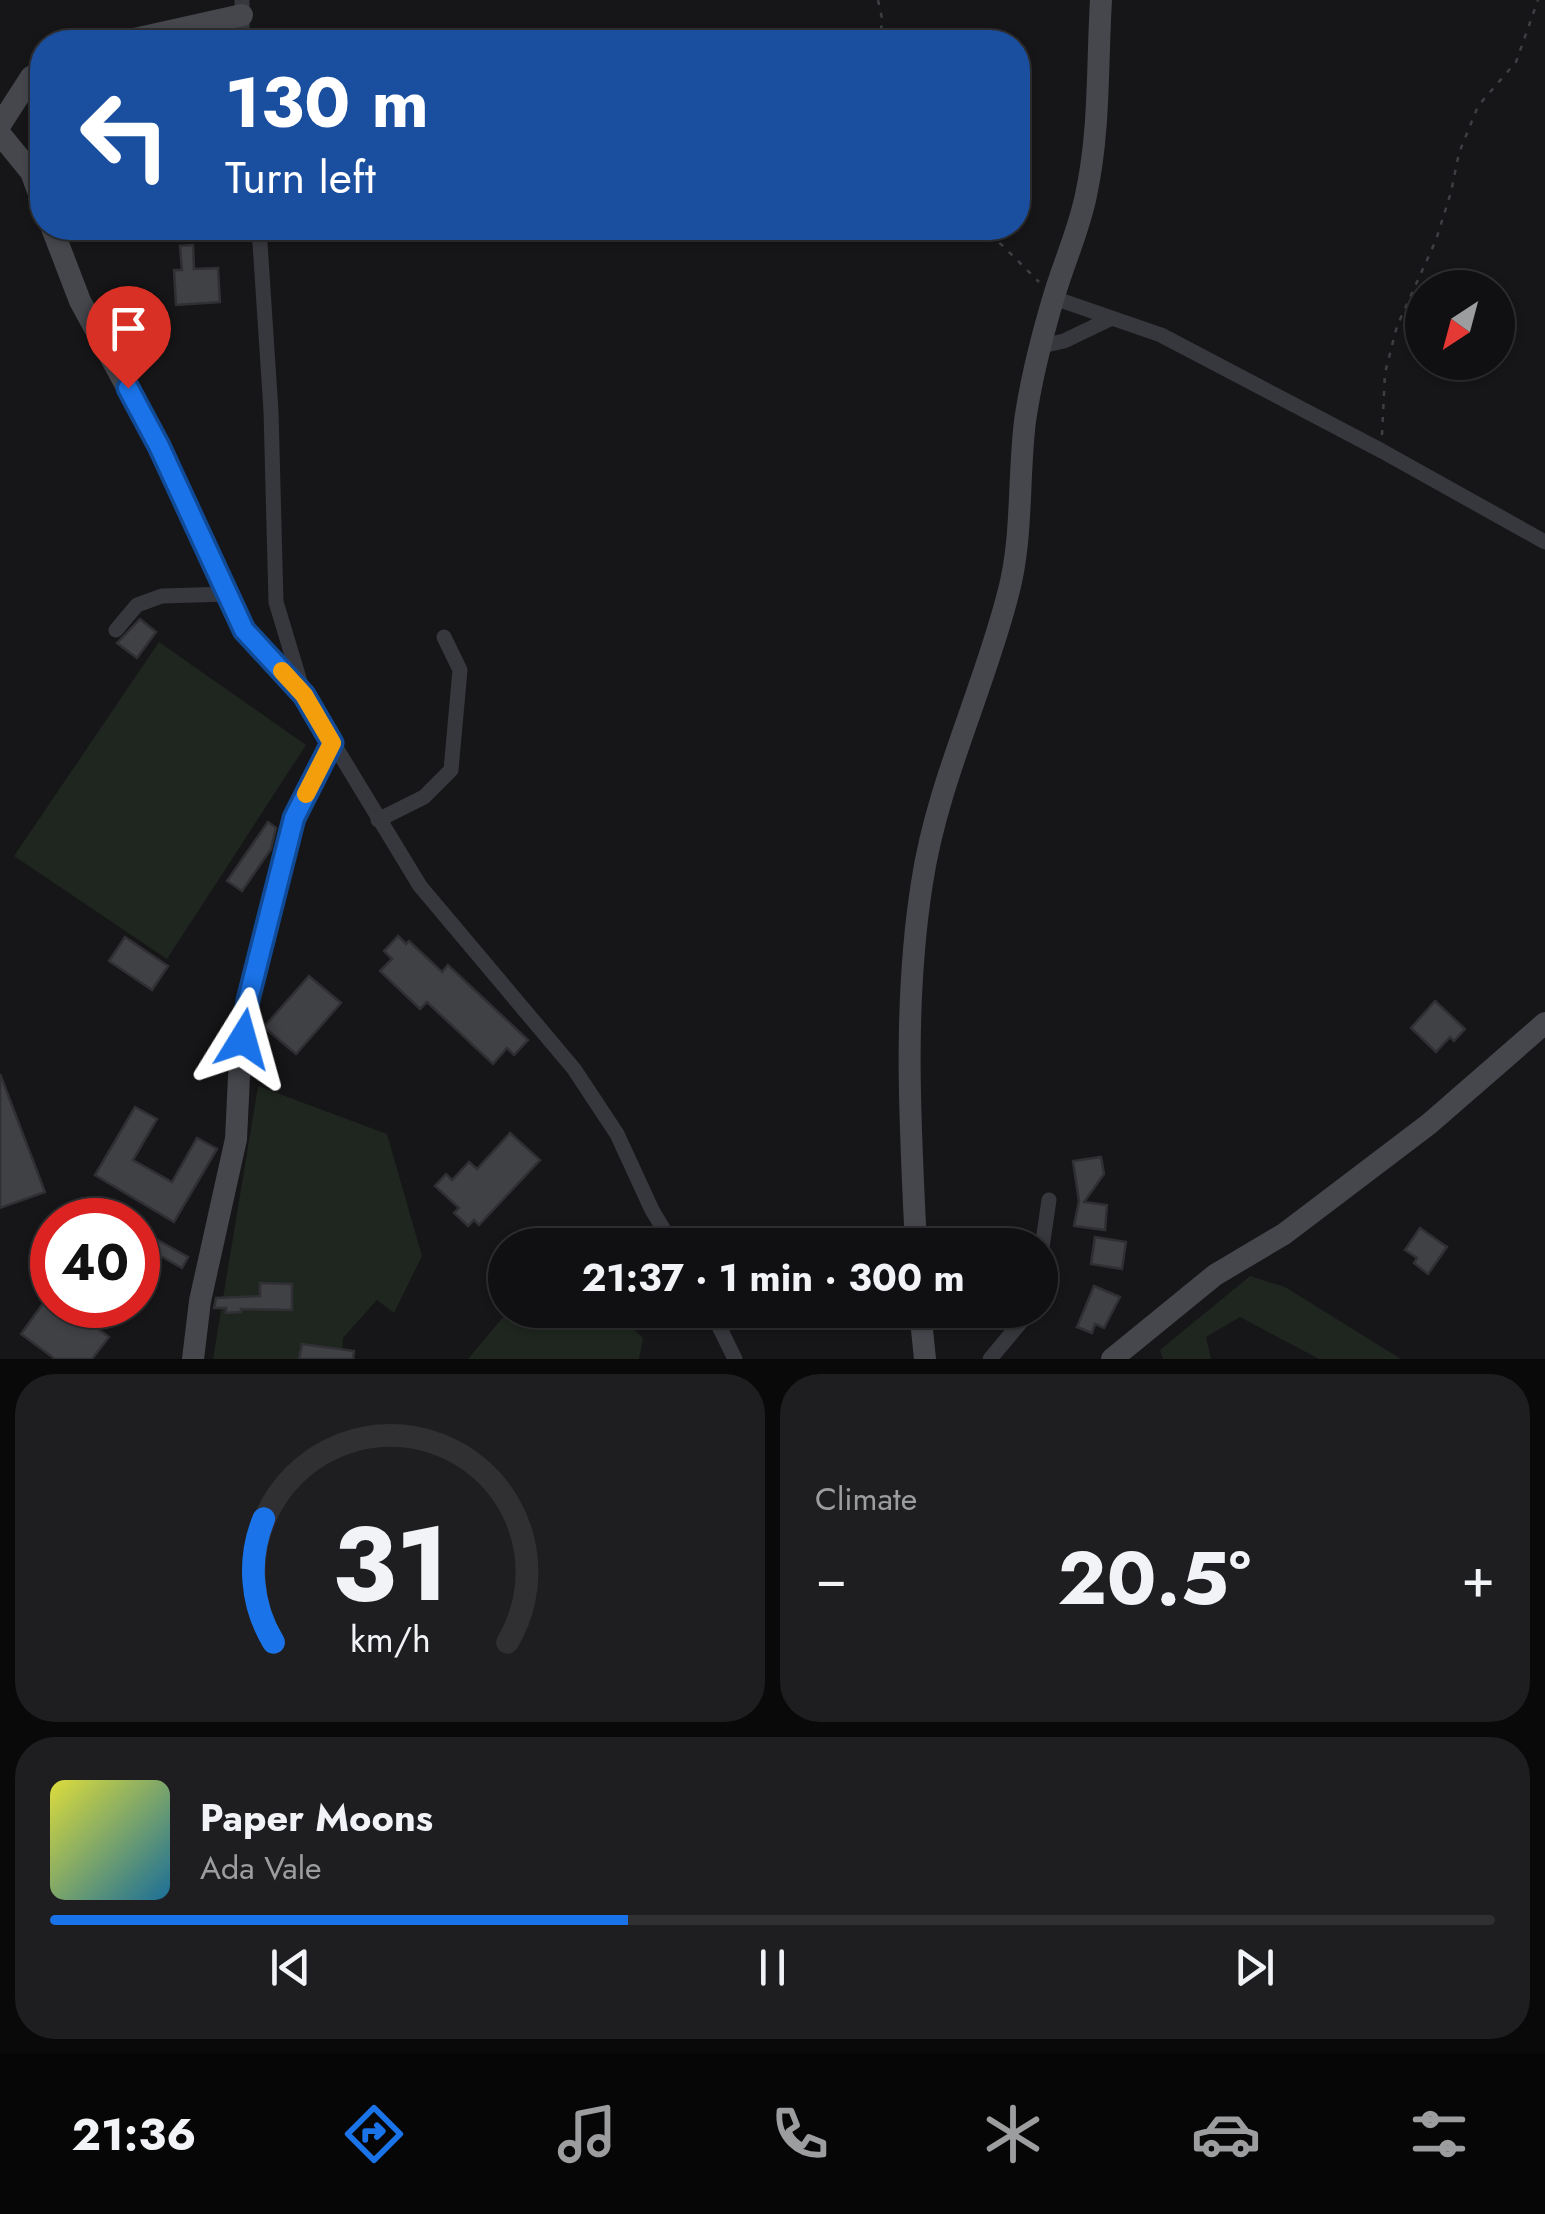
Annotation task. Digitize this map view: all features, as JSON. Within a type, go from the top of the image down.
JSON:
[{"type":"street","points":[[916,1228],[910,1026],[921,886],[928,846],[957,746],[1008,594],[1025,421],[1054,298],[1086,196],[1092,160],[1097,122],[1100,0]]},
{"type":"street","points":[[162,30],[242,7]]},
{"type":"street","points":[[0,125],[30,79]]},
{"type":"street","points":[[0,134],[30,171]]},
{"type":"street","points":[[57,240],[80,302],[159,446],[244,630],[304,695],[420,886],[574,1069],[617,1134],[663,1228]]},
{"type":"street","points":[[260,240],[271,411],[276,602],[304,695]]},
{"type":"street","points":[[1054,298],[1162,335],[1545,542]]},
{"type":"street","points":[[1042,346],[1064,341],[1112,318]]},
{"type":"street","points":[[116,630],[137,606],[162,596],[228,594]]},
{"type":"street","points":[[378,820],[424,797],[451,770],[460,670],[444,637]]},
{"type":"street","points":[[193,1359],[200,1301],[236,1138],[248,1000],[294,818],[332,743]]},
{"type":"street","points":[[1112,1359],[1215,1275],[1284,1234],[1429,1124],[1545,1023]]},
{"type":"street","points":[[1045,1228],[1049,1200]]},
{"type":"street","points":[[720,1328],[735,1359]]},
{"type":"street","points":[[922,1328],[925,1359]]},
{"type":"street","points":[[990,1359],[1017,1328]]},
{"type":"path","points":[[878,0],[880,30]]},
{"type":"path","points":[[1382,451],[1385,372],[1397,326],[1436,240],[1452,192],[1459,153],[1478,106],[1516,62],[1538,0]]},
{"type":"path","points":[[996,240],[1054,298]]},
{"type":"shaded area","points":[[159,642],[306,745],[167,959],[14,856]]},
{"type":"shaded area","points":[[258,1086],[387,1134],[422,1256],[394,1313],[377,1300],[343,1338],[342,1359],[213,1359]]},
{"type":"shaded area","points":[[1250,1276],[1285,1287],[1401,1359],[1319,1359],[1240,1317],[1206,1337],[1211,1359],[1163,1359],[1160,1350]]},
{"type":"shaded area","points":[[494,1328],[632,1328],[643,1338],[639,1359],[468,1359]]},
{"type":"building","points":[[193,245],[194,269],[218,268],[220,302],[176,305],[174,270],[182,270],[180,246]]},
{"type":"building","points":[[140,619],[156,632],[137,658],[117,643]]},
{"type":"building","points":[[268,822],[276,828],[271,849],[242,891],[227,881]]},
{"type":"building","points":[[398,936],[406,944],[409,941],[442,972],[448,965],[528,1040],[514,1055],[507,1048],[493,1064],[427,1002],[420,1009],[380,971],[392,959],[384,951]]},
{"type":"building","points":[[125,937],[168,966],[152,990],[109,961]]},
{"type":"building","points":[[309,976],[341,1003],[296,1054],[264,1027]]},
{"type":"building","points":[[1435,1001],[1465,1029],[1454,1041],[1450,1037],[1436,1052],[1411,1028]]},
{"type":"building","points":[[0,1074],[45,1192],[0,1208]]},
{"type":"building","points":[[135,1107],[157,1119],[133,1160],[172,1182],[197,1138],[217,1149],[174,1222],[160,1214],[160,1198],[134,1198],[95,1175]]},
{"type":"building","points":[[510,1133],[540,1160],[479,1225],[474,1220],[468,1226],[454,1213],[459,1208],[435,1186],[446,1174],[452,1180],[469,1162],[477,1169]]},
{"type":"building","points":[[1101,1157],[1104,1174],[1084,1202],[1107,1205],[1105,1230],[1074,1226],[1079,1201],[1073,1161]]},
{"type":"building","points":[[1420,1228],[1447,1247],[1428,1274],[1414,1263],[1417,1258],[1405,1250]]},
{"type":"building","points":[[1095,1237],[1126,1242],[1122,1269],[1091,1264]]},
{"type":"building","points":[[160,1241],[188,1257],[182,1268],[160,1256]]},
{"type":"building","points":[[260,1283],[292,1284],[292,1310],[241,1309],[226,1313],[226,1308],[214,1308],[216,1298],[260,1296]]},
{"type":"building","points":[[1094,1286],[1120,1297],[1104,1328],[1095,1324],[1092,1333],[1077,1327]]},
{"type":"building","points":[[30,1322],[30,1328],[97,1328],[109,1337],[92,1359],[55,1359],[21,1334]]},
{"type":"building","points":[[302,1344],[354,1351],[353,1359],[299,1359]]},
{"type":"slow traffic","points":[[282,671],[304,695],[332,743],[306,794]]},
{"type":"route","points":[[128,388],[244,630],[304,695],[332,743],[294,818],[248,1000],[243,1039]]}]
